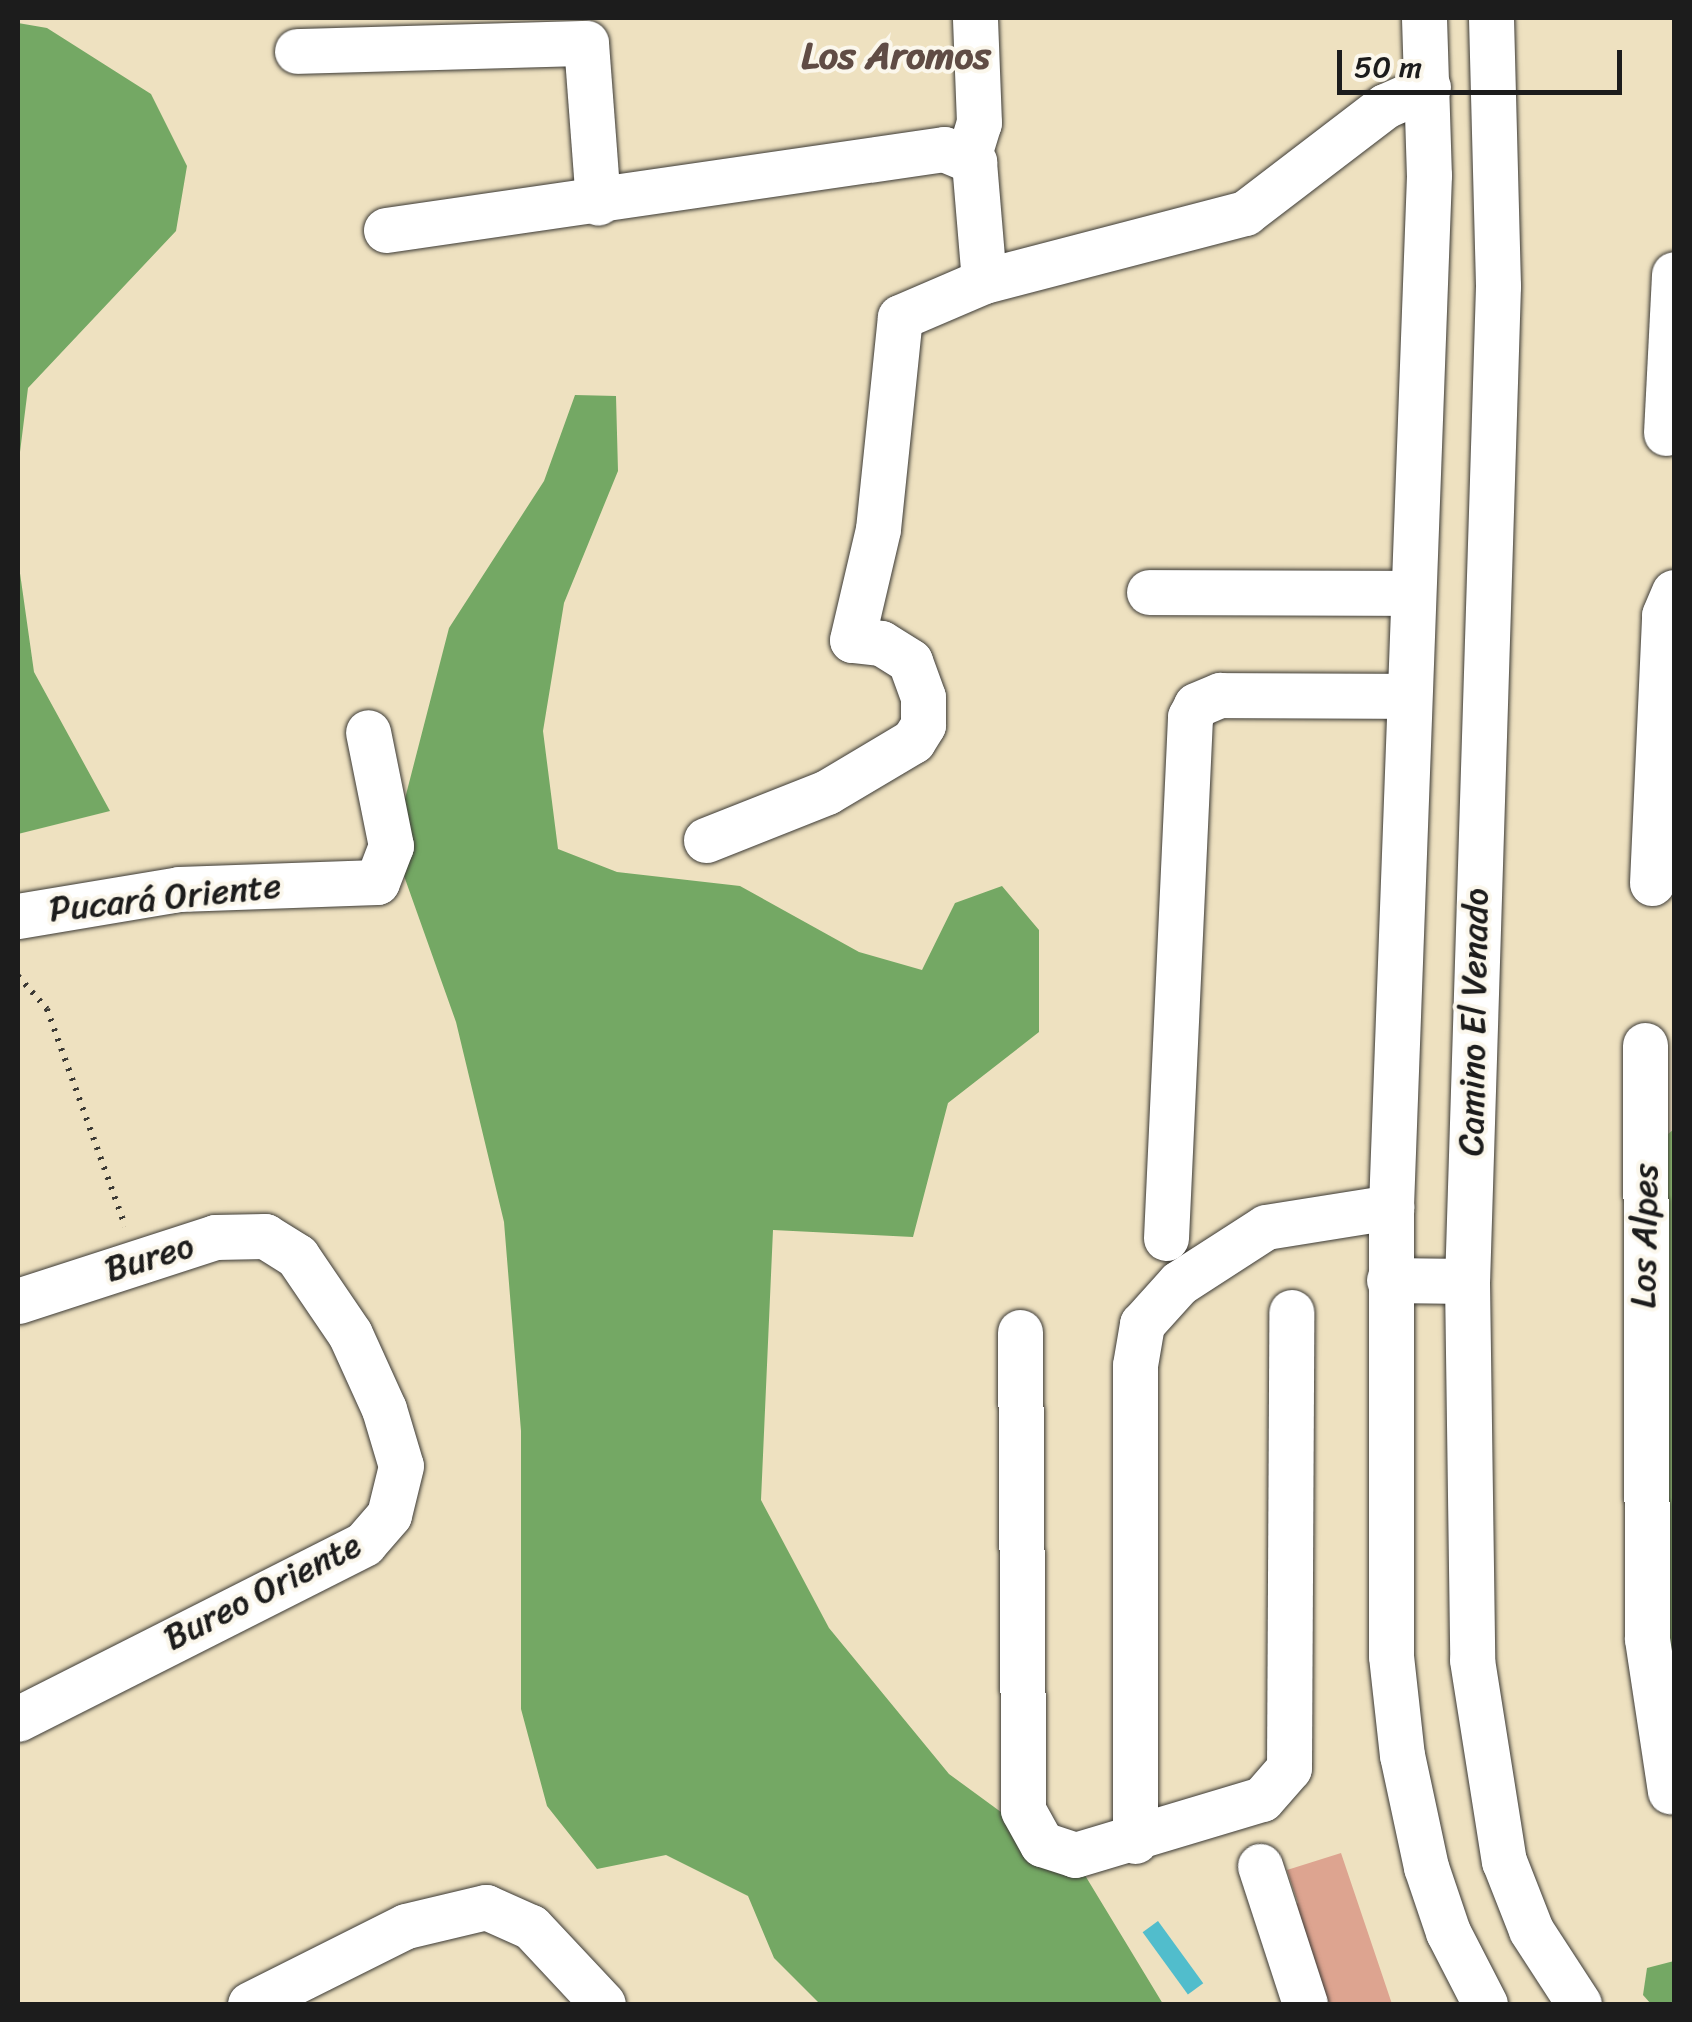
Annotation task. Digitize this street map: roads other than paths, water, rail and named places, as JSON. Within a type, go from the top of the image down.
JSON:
[{"type":"street","points":[[968,158],[979,123],[975,18]]},
{"type":"street","points":[[1424,18],[1428,87],[1391,1207],[1394,1707],[1426,1867],[1448,1932],[1485,2004]]},
{"type":"street","name":"Camino El Venado","points":[[1491,18],[1498,286],[1468,1281],[1470,1612],[1485,1773],[1516,1898],[1548,1961],[1580,2004]]},
{"type":"street","points":[[297,51],[586,43],[598,204]]},
{"type":"street","points":[[706,840],[826,792],[914,741],[925,711],[910,661],[880,643],[852,640],[878,530],[895,326],[912,308],[984,280],[1245,213],[1385,106],[1428,87]]},
{"type":"street","points":[[386,230],[598,204],[944,149],[968,158],[978,176],[984,280]]},
{"type":"street","points":[[1666,433],[1674,274]]},
{"type":"street","points":[[1149,592],[1413,593]]},
{"type":"street","points":[[1652,882],[1664,830],[1664,615],[1674,592]]},
{"type":"street","points":[[1166,1238],[1190,717],[1196,706],[1220,695],[1409,696]]},
{"type":"street","name":"Pucará Oriente","points":[[18,916],[180,889],[377,882],[388,868],[392,846],[368,732]]},
{"type":"street","name":"Los Alpes","points":[[1645,1046],[1660,1105],[1658,1361],[1670,1792]]},
{"type":"street","points":[[1136,1840],[1134,1365],[1142,1324],[1179,1283],[1266,1227],[1391,1207]]},
{"type":"street","name":"Bureo","points":[[18,1301],[231,1233],[283,1244]]},
{"type":"street","name":"Bureo Oriente","points":[[18,1719],[343,1556],[390,1515],[401,1466],[384,1408],[329,1299],[283,1244]]},
{"type":"street","points":[[1390,1280],[1468,1281]]},
{"type":"street","points":[[1020,1332],[1023,1810],[1032,1833],[1054,1852],[1088,1854],[1262,1799],[1288,1768],[1291,1312]]},
{"type":"street","points":[[1260,1866],[1305,2004]]},
{"type":"street","points":[[250,2004],[406,1926],[486,1908],[531,1927],[603,2004]]},
{"type":"water","points":[[1158,1921],[1203,1983],[1188,1994],[1143,1932]]},
{"type":"district","name":"Los Aromos","points":[[896,56]]}]
